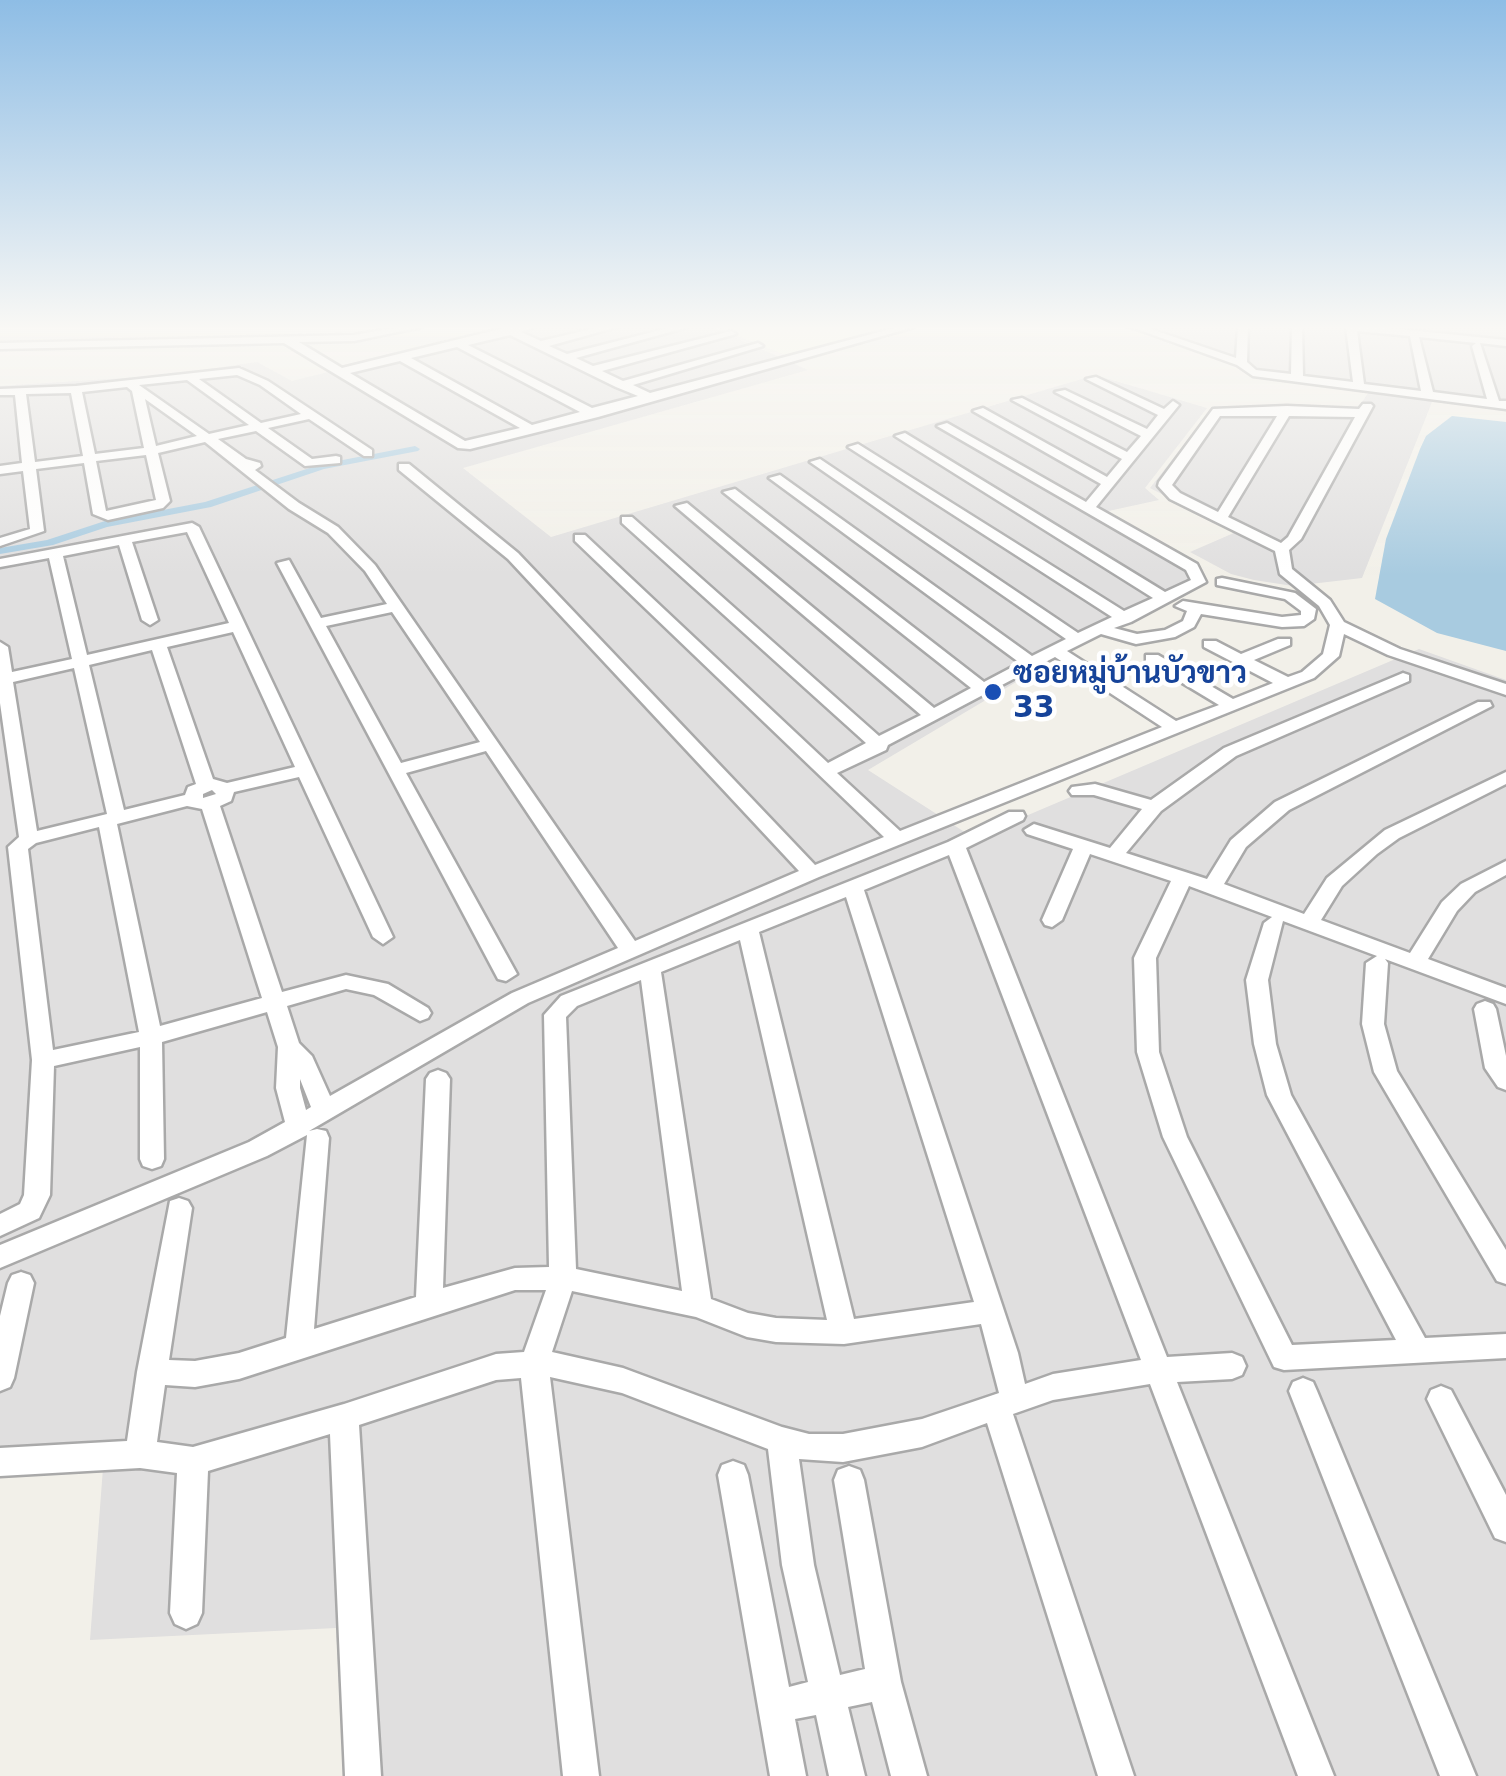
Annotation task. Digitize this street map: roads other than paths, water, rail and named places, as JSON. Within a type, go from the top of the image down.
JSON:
[{"type":"street","points":[[0,542],[37,531],[23,410]]},
{"type":"street","points":[[80,410],[100,514],[121,514],[163,500],[138,410]]},
{"type":"street","points":[[165,410],[248,466],[356,553],[641,960],[698,1306]]},
{"type":"street","points":[[235,410],[309,463],[336,460]]},
{"type":"street","points":[[302,410],[368,453]]},
{"type":"street","points":[[407,410],[462,444],[475,445],[609,410]]},
{"type":"street","points":[[497,410],[533,430]]},
{"type":"street","points":[[586,410],[594,414]]},
{"type":"street","points":[[1037,410],[1129,458]]},
{"type":"street","points":[[1098,410],[1147,434]]},
{"type":"street","points":[[1088,508],[1170,410]]},
{"type":"street","points":[[1220,519],[1287,410]]},
{"type":"street","points":[[1282,549],[1294,539],[1364,410]]},
{"type":"street","points":[[979,411],[1109,483]]},
{"type":"street","points":[[1282,549],[1175,496],[1165,486],[1166,482],[1217,412],[1362,413]]},
{"type":"street","points":[[0,470],[210,440],[310,415]]},
{"type":"street","points":[[826,772],[1077,639],[1199,582],[1192,567],[944,426]]},
{"type":"street","points":[[901,436],[1166,599]]},
{"type":"street","points":[[854,448],[1126,619]]},
{"type":"street","points":[[816,462],[1077,639]]},
{"type":"street","points":[[404,467],[513,556],[812,873]]},
{"type":"street","points":[[774,478],[1032,664]]},
{"type":"street","points":[[730,492],[984,690]]},
{"type":"street","points":[[682,506],[934,717]]},
{"type":"street","points":[[627,520],[880,746]]},
{"type":"street","points":[[0,563],[192,527],[383,937]]},
{"type":"street","points":[[124,538],[150,620]]},
{"type":"street","points":[[580,538],[898,840]]},
{"type":"street","points":[[581,1776],[534,1364],[563,1278],[556,1015],[569,1001],[641,960],[812,873],[1315,671],[1334,639],[1324,602],[1285,572],[1282,549]]},
{"type":"street","points":[[55,553],[83,660],[151,1037],[152,1159]]},
{"type":"street","points":[[284,564],[506,974]]},
{"type":"street","points":[[1102,629],[1136,639],[1168,634],[1190,624],[1189,607],[1295,622],[1308,616],[1308,609],[1290,596],[1222,582]]},
{"type":"street","points":[[316,624],[394,607]]},
{"type":"street","points":[[2,679],[238,626]]},
{"type":"street","points":[[1334,639],[1394,652],[1506,690]]},
{"type":"street","points":[[1242,659],[1284,642]]},
{"type":"street","points":[[158,644],[276,1000],[289,1047],[286,1068],[308,1133],[299,1347]]},
{"type":"street","points":[[1210,644],[1284,682]]},
{"type":"street","points":[[0,647],[29,838]]},
{"type":"street","points":[[1057,651],[1176,729]]},
{"type":"street","points":[[1152,658],[1231,705]]},
{"type":"street","points":[[1113,856],[1154,808],[1230,752],[1403,678]]},
{"type":"street","points":[[1212,887],[1238,844],[1282,806],[1484,706]]},
{"type":"street","points":[[397,770],[490,745]]},
{"type":"street","points":[[0,1226],[22,1216],[35,1204],[43,1060],[18,847],[29,838],[304,770]]},
{"type":"street","points":[[1309,922],[1334,882],[1370,850],[1392,834],[1506,777]]},
{"type":"street","points":[[0,789],[20,781]]},
{"type":"street","points":[[1078,792],[1095,790],[1154,808]]},
{"type":"street","points":[[0,1256],[258,1149],[308,1133],[325,1111],[520,998],[748,928],[955,846],[1034,823],[1083,847],[1183,876],[1506,996]]},
{"type":"street","points":[[955,846],[1316,1776]]},
{"type":"street","points":[[1052,920],[1083,847]]},
{"type":"street","points":[[1416,961],[1449,907],[1468,888],[1506,867]]},
{"type":"street","points":[[1183,876],[1145,958],[1148,1052],[1175,1137],[1284,1358],[1506,1346]]},
{"type":"street","points":[[852,886],[990,1311],[1005,1402],[1116,1776]]},
{"type":"street","points":[[1274,923],[1257,980],[1265,1044],[1279,1094],[1418,1353]]},
{"type":"street","points":[[748,928],[844,1332]]},
{"type":"street","points":[[1378,963],[1373,1024],[1386,1072],[1506,1273]]},
{"type":"street","points":[[43,1060],[151,1037],[322,986],[363,984],[396,996],[420,1013]]},
{"type":"street","points":[[1485,1009],[1490,1042],[1506,1081]]},
{"type":"street","points":[[289,1047],[304,1062],[325,1111]]},
{"type":"street","points":[[430,1304],[438,1080]]},
{"type":"street","points":[[140,1454],[180,1208]]},
{"type":"street","points":[[151,1372],[194,1374],[224,1369],[515,1279],[563,1278],[698,1306],[747,1325],[776,1330],[844,1332],[990,1311]]},
{"type":"street","points":[[0,1378],[21,1283]]},
{"type":"street","points":[[0,1462],[140,1454],[194,1461],[344,1417],[496,1366],[562,1365],[623,1381],[782,1442],[809,1448],[843,1448],[922,1433],[1054,1387],[1160,1370],[1232,1366]]},
{"type":"street","points":[[1303,1390],[1458,1776]]},
{"type":"street","points":[[1442,1400],[1506,1528]]},
{"type":"street","points":[[344,1417],[363,1776]]},
{"type":"street","points":[[782,1442],[798,1565],[847,1776]]},
{"type":"street","points":[[186,1614],[194,1461]]},
{"type":"street","points":[[733,1476],[788,1776]]},
{"type":"street","points":[[848,1480],[884,1682],[909,1776]]},
{"type":"street","points":[[776,1707],[884,1682]]},
{"type":"water","points":[[1452,416],[1506,422],[1506,651],[1437,633],[1375,599],[1386,539],[1420,449],[1426,436]]},
{"type":"waterway","points":[[0,551],[49,543],[105,524],[207,505],[322,467],[415,449]]},
{"type":"place","name":"ซอยหมู่บ้านบัวขาว 33","points":[[993,692]]}]
